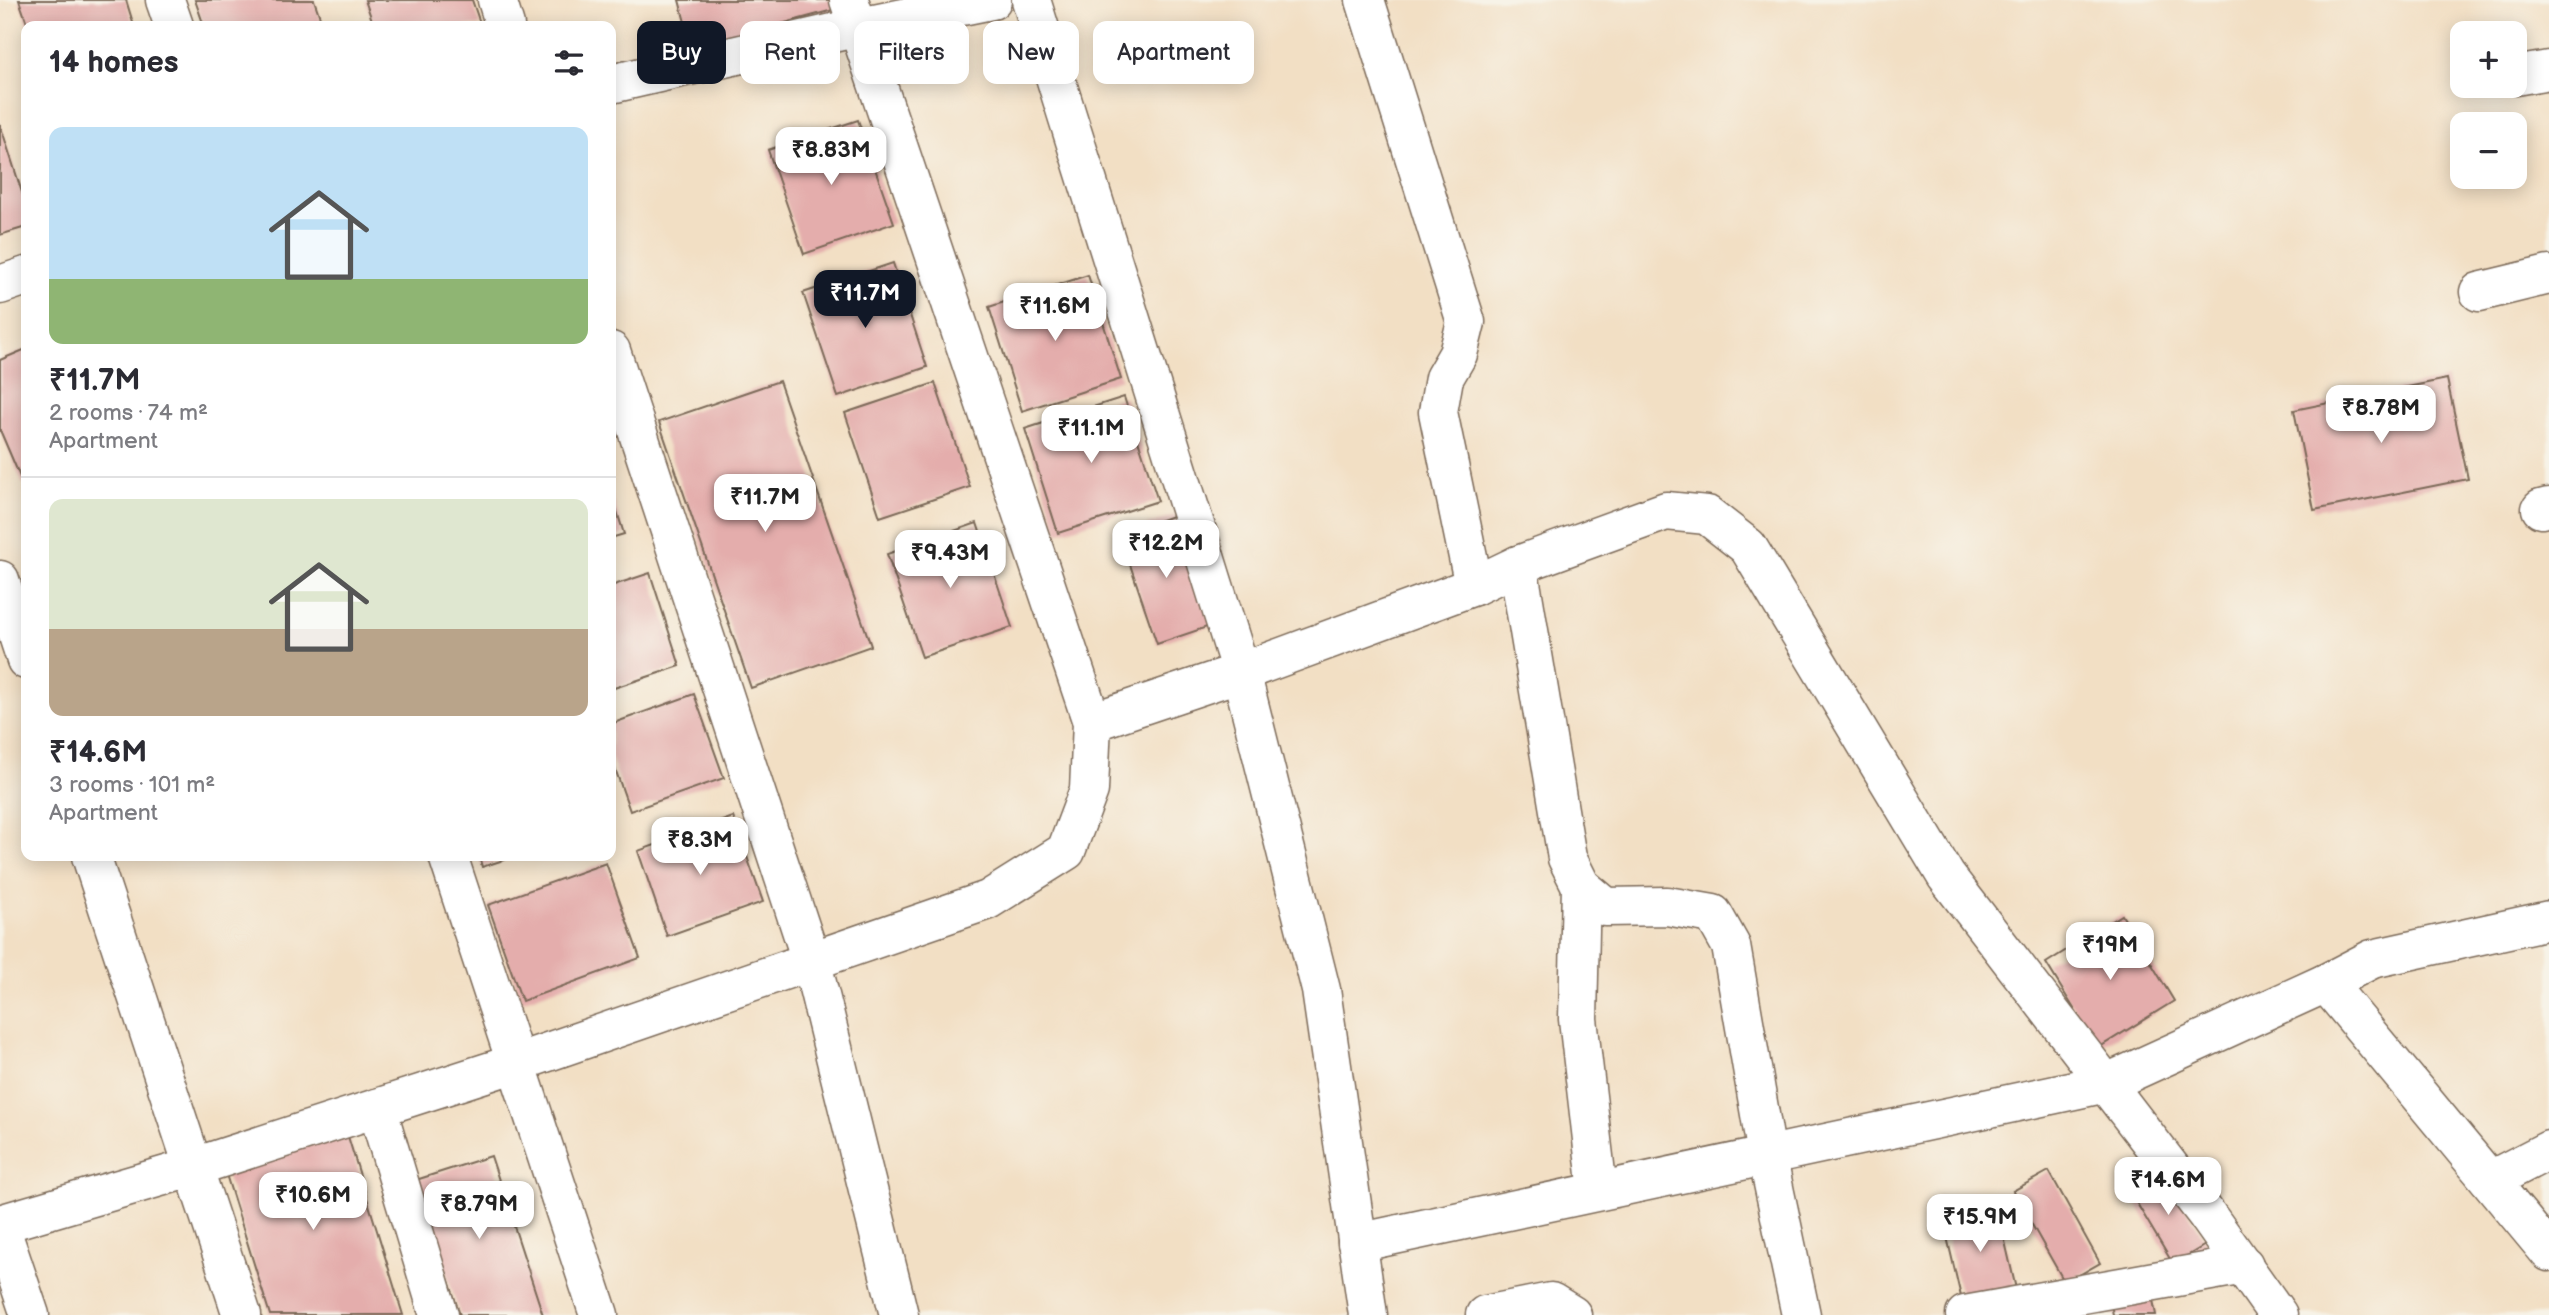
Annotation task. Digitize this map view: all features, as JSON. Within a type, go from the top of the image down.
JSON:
[{"type":"street","points":[[165,0],[172,21]]},
{"type":"street","points":[[497,0],[503,21]]},
{"type":"street","points":[[616,83],[854,13],[992,0]]},
{"type":"street","points":[[1031,0],[1241,673],[1321,990],[1368,1315]]},
{"type":"street","points":[[1365,0],[1466,322],[1458,354],[1444,378],[1438,411],[1474,586]]},
{"type":"street","points":[[30,1315],[0,1225],[194,1167],[377,1108],[812,963],[988,900],[1066,851],[1089,790],[1091,722],[854,13]]},
{"type":"street","points":[[2527,74],[2549,70]]},
{"type":"street","points":[[2479,292],[2549,275]]},
{"type":"street","points":[[0,285],[21,278]]},
{"type":"street","points":[[616,366],[812,963],[899,1315]]},
{"type":"street","points":[[1091,722],[1241,673],[1474,586],[1518,565],[1667,511],[1707,515],[1748,547],[1946,876],[2107,1083],[2244,1265],[2278,1315]]},
{"type":"street","points":[[1518,565],[1567,858],[1581,887],[1606,906],[1667,906],[1713,914],[1731,946],[1767,1155],[1801,1315]]},
{"type":"street","points":[[0,580],[21,645]]},
{"type":"street","points":[[93,861],[242,1315]]},
{"type":"street","points":[[450,861],[599,1315]]},
{"type":"street","points":[[1581,887],[1578,1019],[1598,1191]]},
{"type":"street","points":[[1357,1243],[2107,1083],[2326,983],[2372,959],[2549,920]]},
{"type":"street","points":[[2326,983],[2549,1252]]},
{"type":"street","points":[[377,1108],[439,1315]]},
{"type":"street","points":[[2491,1180],[2549,1150]]},
{"type":"street","points":[[1965,1315],[2244,1265]]},
{"type":"street","points":[[1485,1315],[1551,1302],[1572,1315]]},
{"type":"building","points":[[19,0],[126,0],[132,21],[26,21]]},
{"type":"building","points":[[195,0],[314,0],[321,21],[202,21]]},
{"type":"building","points":[[365,0],[472,0],[479,21],[372,21]]},
{"type":"building","points":[[679,0],[830,0],[833,10],[792,21],[740,21],[740,35],[726,39],[726,21],[685,21]]},
{"type":"building","points":[[858,120],[894,223],[804,254],[768,150]]},
{"type":"building","points":[[0,124],[21,189],[21,229],[0,235]]},
{"type":"building","points":[[893,263],[927,367],[838,397],[803,293]]},
{"type":"building","points":[[1088,275],[1121,379],[1022,411],[989,307]]},
{"type":"building","points":[[21,351],[21,479],[0,430],[0,360]]},
{"type":"building","points":[[2447,379],[2468,479],[2314,510],[2294,410]]},
{"type":"building","points":[[779,381],[871,646],[751,688],[659,422]]},
{"type":"building","points":[[935,383],[970,487],[880,517],[845,413]]},
{"type":"building","points":[[1124,397],[1158,501],[1058,533],[1025,429]]},
{"type":"building","points":[[616,508],[624,534],[616,536]]},
{"type":"building","points":[[1175,515],[1213,625],[1157,644],[1120,535]]},
{"type":"building","points":[[977,523],[1012,627],[922,657],[887,554]]},
{"type":"building","points":[[650,573],[680,666],[616,687],[616,584]]},
{"type":"building","points":[[694,694],[724,778],[630,811],[616,771],[616,722]]},
{"type":"building","points":[[733,817],[763,902],[667,936],[638,851]]},
{"type":"building","points":[[480,861],[501,861],[482,867]]},
{"type":"building","points":[[606,863],[640,958],[522,1001],[488,905]]},
{"type":"building","points":[[2122,915],[2174,1001],[2098,1048],[2046,963]]},
{"type":"building","points":[[346,1130],[403,1315],[270,1315],[224,1168]]},
{"type":"building","points":[[491,1156],[543,1315],[460,1315],[416,1180]]},
{"type":"building","points":[[2164,1170],[2207,1244],[2173,1264],[2129,1190]]},
{"type":"building","points":[[2049,1171],[2100,1263],[2065,1283],[2013,1191]]},
{"type":"building","points":[[1997,1207],[2016,1289],[1962,1301],[1943,1220]]},
{"type":"building","points":[[2151,1290],[2156,1315],[2113,1315],[2110,1298]]}]
